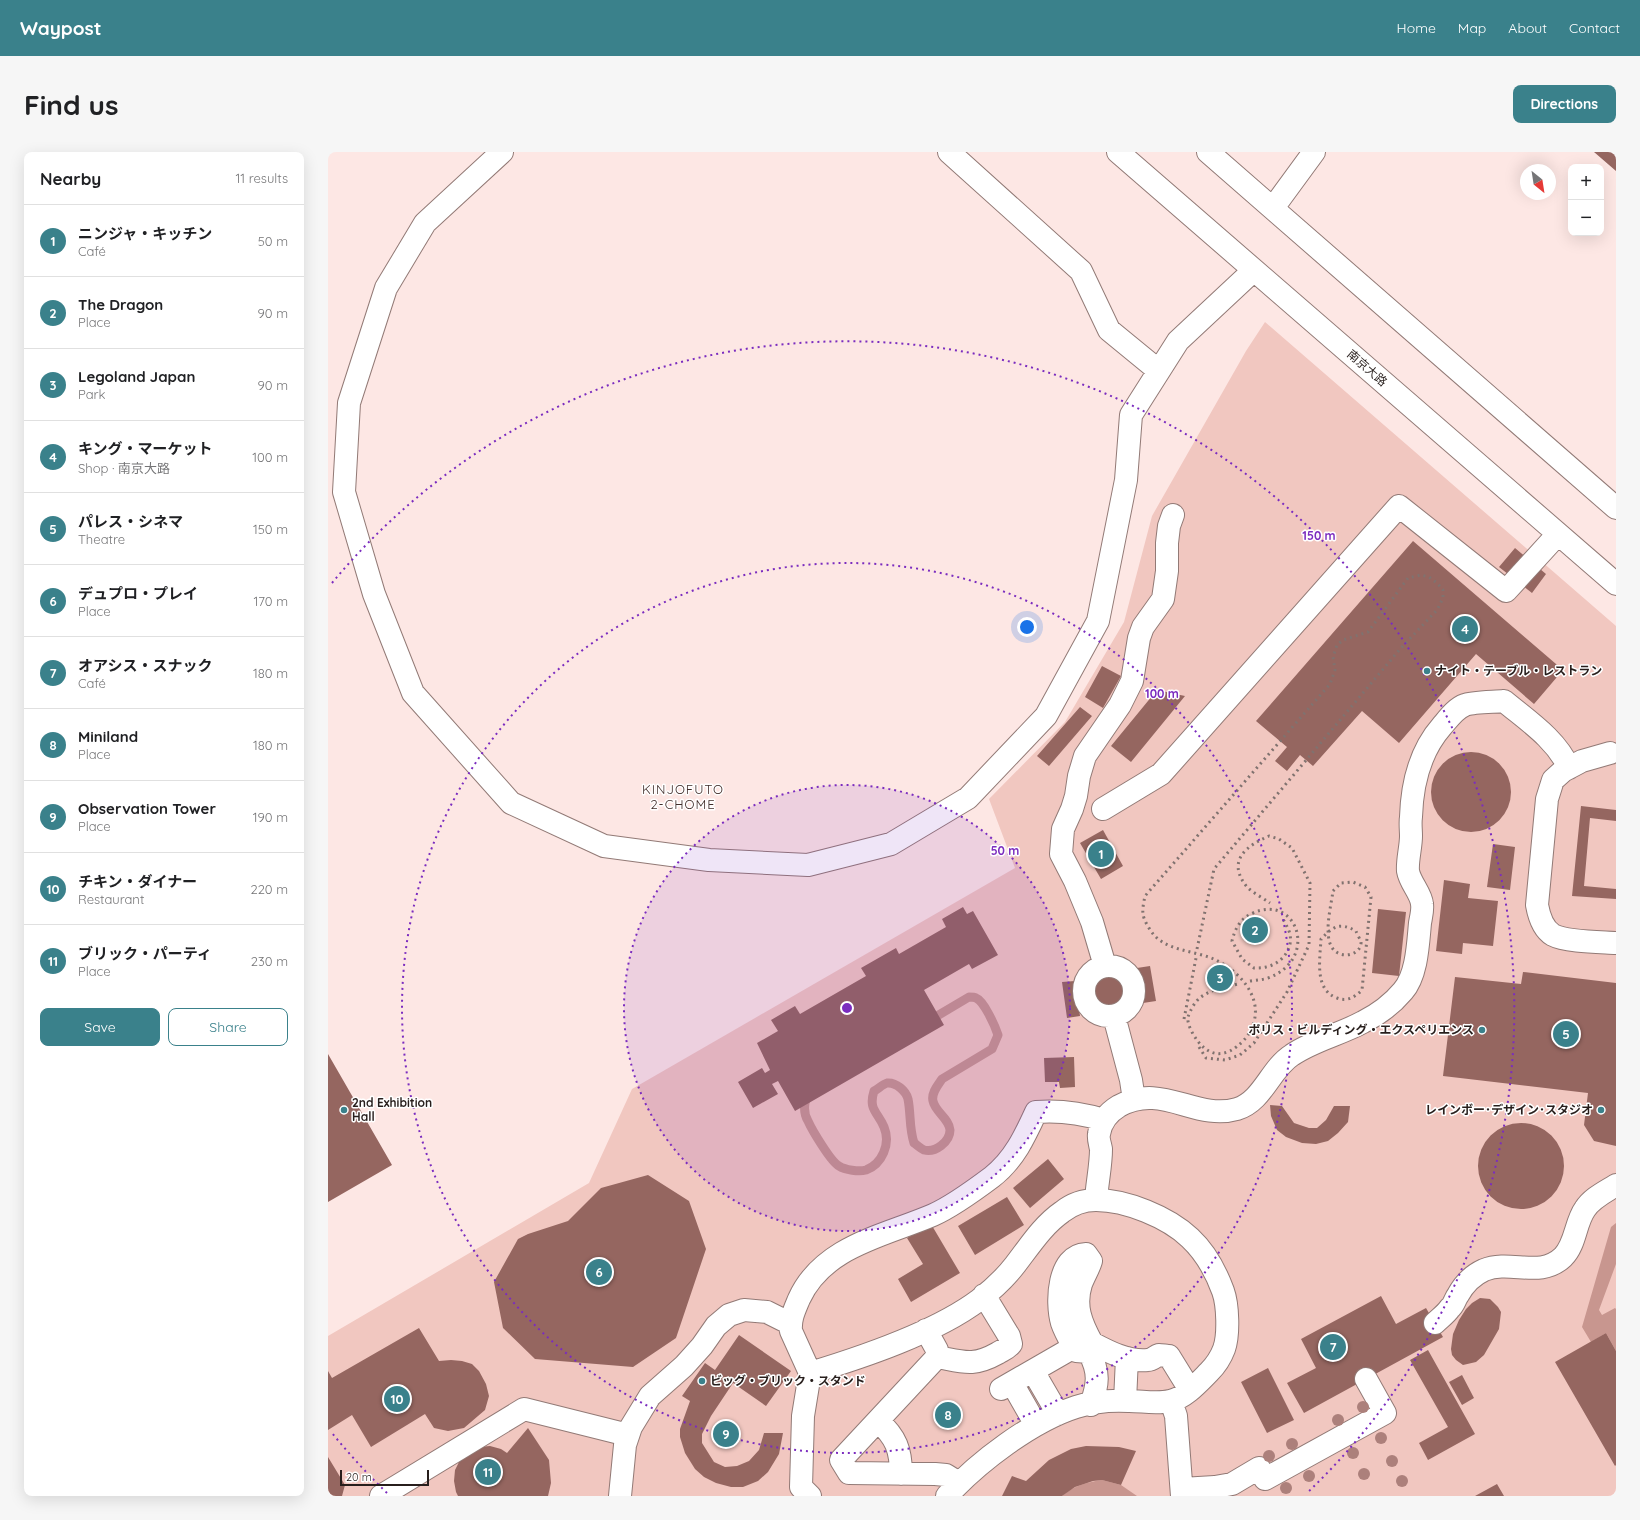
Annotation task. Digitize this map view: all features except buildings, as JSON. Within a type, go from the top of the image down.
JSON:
[{"type":"street","points":[[502,152],[425,223],[386,288],[349,403],[344,492],[374,594],[413,693],[511,803],[604,846],[709,860],[808,865],[891,844],[968,798],[1046,716],[1098,622],[1126,480],[1131,415],[1178,341],[1254,270]]},
{"type":"street","points":[[949,152],[1081,271],[1109,330],[1159,371]]},
{"type":"street","name":"南京大路","points":[[1118,152],[1616,584]]},
{"type":"street","points":[[1208,152],[1616,508]]},
{"type":"street","points":[[1273,208],[1314,152]]},
{"type":"street","points":[[1103,809],[1161,774],[1399,506],[1506,591],[1558,534]]},
{"type":"street","points":[[1105,966],[1092,922],[1075,881],[1061,854],[1062,829],[1072,809],[1085,756],[1120,705],[1132,681],[1139,638],[1143,627],[1163,599],[1167,571],[1167,543],[1169,526],[1173,515]]},
{"type":"street","points":[[1096,1200],[1101,1149],[1099,1134],[1106,1115],[1114,1109],[1126,1102],[1142,1098],[1169,1100],[1202,1110],[1219,1112],[1237,1109],[1249,1104],[1282,1063],[1292,1055],[1316,1041],[1364,1022],[1384,1008],[1404,990],[1409,981],[1416,958],[1422,903],[1408,872],[1411,836],[1410,818],[1414,789],[1420,761],[1431,739],[1448,718],[1465,705],[1504,701],[1560,750],[1569,768]]},
{"type":"street","points":[[1610,753],[1582,761],[1569,768],[1553,780],[1547,799],[1537,905],[1538,915],[1543,924],[1554,935],[1562,938],[1616,943]]},
{"type":"street","points":[[1105,966],[1118,967],[1125,971],[1131,977],[1134,985],[1135,993],[1133,1001],[1128,1008],[1114,1016],[1098,1014],[1091,1009],[1086,1001],[1084,993],[1084,984],[1088,976],[1094,971],[1105,966]]},
{"type":"street","points":[[1114,1016],[1134,1100]]},
{"type":"street","points":[[799,1493],[803,1416],[810,1373],[791,1331],[791,1318],[805,1286],[817,1271],[842,1253],[867,1239],[935,1214],[993,1176],[1016,1152],[1036,1112],[1065,1111],[1104,1120]]},
{"type":"street","points":[[1435,1323],[1451,1308],[1466,1283],[1480,1272],[1498,1266],[1514,1266],[1527,1269],[1545,1267],[1563,1257],[1574,1238],[1584,1210],[1597,1197],[1616,1185]]},
{"type":"street","points":[[810,1373],[840,1364],[926,1330],[954,1316],[984,1295],[1013,1268],[1034,1241],[1059,1213],[1074,1204],[1096,1200],[1114,1202],[1135,1207],[1167,1221],[1189,1237],[1198,1246],[1215,1274],[1223,1291],[1227,1307],[1224,1349],[1212,1370],[1181,1396],[1077,1407],[1058,1414],[1036,1425],[990,1456],[953,1490],[946,1475],[848,1473],[841,1460],[937,1357],[937,1350],[926,1330]]},
{"type":"street","points":[[937,1357],[971,1364],[990,1358],[1011,1344],[1009,1336],[984,1295]]},
{"type":"street","points":[[620,1496],[625,1445],[631,1427],[650,1396],[684,1366],[702,1346],[716,1326],[729,1316],[744,1310],[767,1312],[791,1324]]},
{"type":"street","points":[[1085,1347],[1096,1365],[1097,1382],[1091,1405]]},
{"type":"street","points":[[1036,1425],[1006,1386],[1033,1371],[1085,1347],[1110,1352],[1127,1358],[1147,1360],[1159,1355],[1169,1356],[1181,1396],[1176,1416],[1182,1492],[1232,1484],[1260,1468],[1265,1479],[1385,1413],[1366,1379]]},
{"type":"street","points":[[1125,1401],[1127,1358]]},
{"type":"street","points":[[1033,1371],[1058,1414]]},
{"type":"street","points":[[381,1496],[524,1409],[628,1435]]},
{"type":"street","points":[[878,1421],[890,1434],[899,1449],[901,1474]]},
{"type":"shaded area","points":[[1265,322],[1616,626],[1616,1496],[328,1496],[328,1336],[589,1183],[632,1089],[1015,868],[989,799],[1065,722],[1124,622],[1152,516],[1246,351]]},
{"type":"shaded area","points":[[1616,1223],[1616,1264],[1599,1310],[1602,1315],[1615,1308],[1616,1309],[1616,1351],[1606,1333],[1591,1342],[1582,1327],[1611,1227]]},
{"type":"shaded area","points":[[1102,1480],[1121,1485],[1137,1496],[1062,1496],[1081,1485]]},
{"type":"waterway","points":[[969,997],[979,1000],[986,1009],[998,1035],[992,1049],[942,1079],[935,1089],[933,1095],[934,1105],[947,1122],[950,1130],[945,1142],[933,1150],[924,1150],[914,1143],[911,1132],[907,1096],[903,1090],[894,1084],[887,1083],[874,1091],[872,1097],[874,1110],[882,1122],[886,1133],[886,1146],[881,1158],[872,1167],[863,1171],[848,1170],[831,1159],[806,1117],[805,1103],[812,1090],[969,997]]},
{"type":"railway","points":[[1197,949],[1214,869],[1401,648],[1437,610],[1443,598],[1443,590],[1429,577],[1421,575],[1408,578],[1368,632],[1343,640],[1337,645],[1333,657],[1335,670],[1330,684],[1145,896],[1143,916],[1155,936],[1162,942],[1171,946],[1209,957],[1231,969],[1242,979],[1253,999],[1255,1006],[1255,1020],[1252,1028],[1244,1040],[1230,1051],[1217,1054],[1210,1052],[1198,1042],[1189,1026],[1188,1017],[1193,1006],[1205,994],[1238,984]]},
{"type":"railway","points":[[1199,1047],[1206,1058],[1225,1060],[1240,1055],[1254,1043],[1287,992],[1309,945],[1310,883],[1292,848],[1279,839],[1269,836],[1246,850],[1239,862],[1238,869],[1241,878],[1247,887],[1270,903]]},
{"type":"railway","points":[[1333,891],[1328,928],[1328,934],[1329,940],[1332,947],[1336,952],[1342,954],[1353,954],[1360,947],[1361,942],[1356,931],[1350,928],[1341,926],[1333,928],[1330,931],[1326,935],[1321,939],[1320,973],[1325,988],[1330,994],[1337,998],[1347,999],[1354,997],[1362,990],[1371,897],[1365,887],[1353,882],[1341,883],[1333,891]]},
{"type":"railway","points":[[1250,981],[1268,978],[1284,969],[1294,957],[1298,944],[1296,931],[1291,920],[1281,912],[1268,909],[1249,915],[1237,928],[1232,941],[1242,959],[1254,968],[1262,968],[1272,965],[1282,959],[1289,949],[1289,931],[1282,917]]},
{"type":"railway","points":[[1184,1019],[1196,958]]},
{"type":"place","name":"キング・マーケット","points":[[1465,629]]},
{"type":"place","name":"ナイト・テーブル・レストラン","points":[[1427,671]]},
{"type":"place","name":"ニンジャ・キッチン","points":[[1101,854]]},
{"type":"place","name":"The Dragon","points":[[1255,930]]},
{"type":"place","name":"Legoland Japan","points":[[1220,978]]},
{"type":"place","name":"ポリス・ビルディング・エクスペリエンス","points":[[1482,1030]]},
{"type":"place","name":"パレス・シネマ","points":[[1566,1034]]},
{"type":"place","name":"2nd Exhibition Hall","points":[[344,1110]]},
{"type":"place","name":"レインボー･デザイン･スタジオ","points":[[1601,1110]]},
{"type":"place","name":"デュプロ・プレイ","points":[[599,1272]]},
{"type":"place","name":"オアシス・スナック","points":[[1333,1347]]},
{"type":"place","name":"ビッグ・ブリック・スタンド","points":[[702,1381]]},
{"type":"place","name":"チキン・ダイナー","points":[[397,1399]]},
{"type":"place","name":"Miniland","points":[[948,1415]]},
{"type":"place","name":"Observation Tower","points":[[726,1434]]},
{"type":"place","name":"ブリック・パーティ","points":[[488,1472]]},
{"type":"district","name":"KINJOFUTO 2-CHOME","points":[[683,796]]}]
